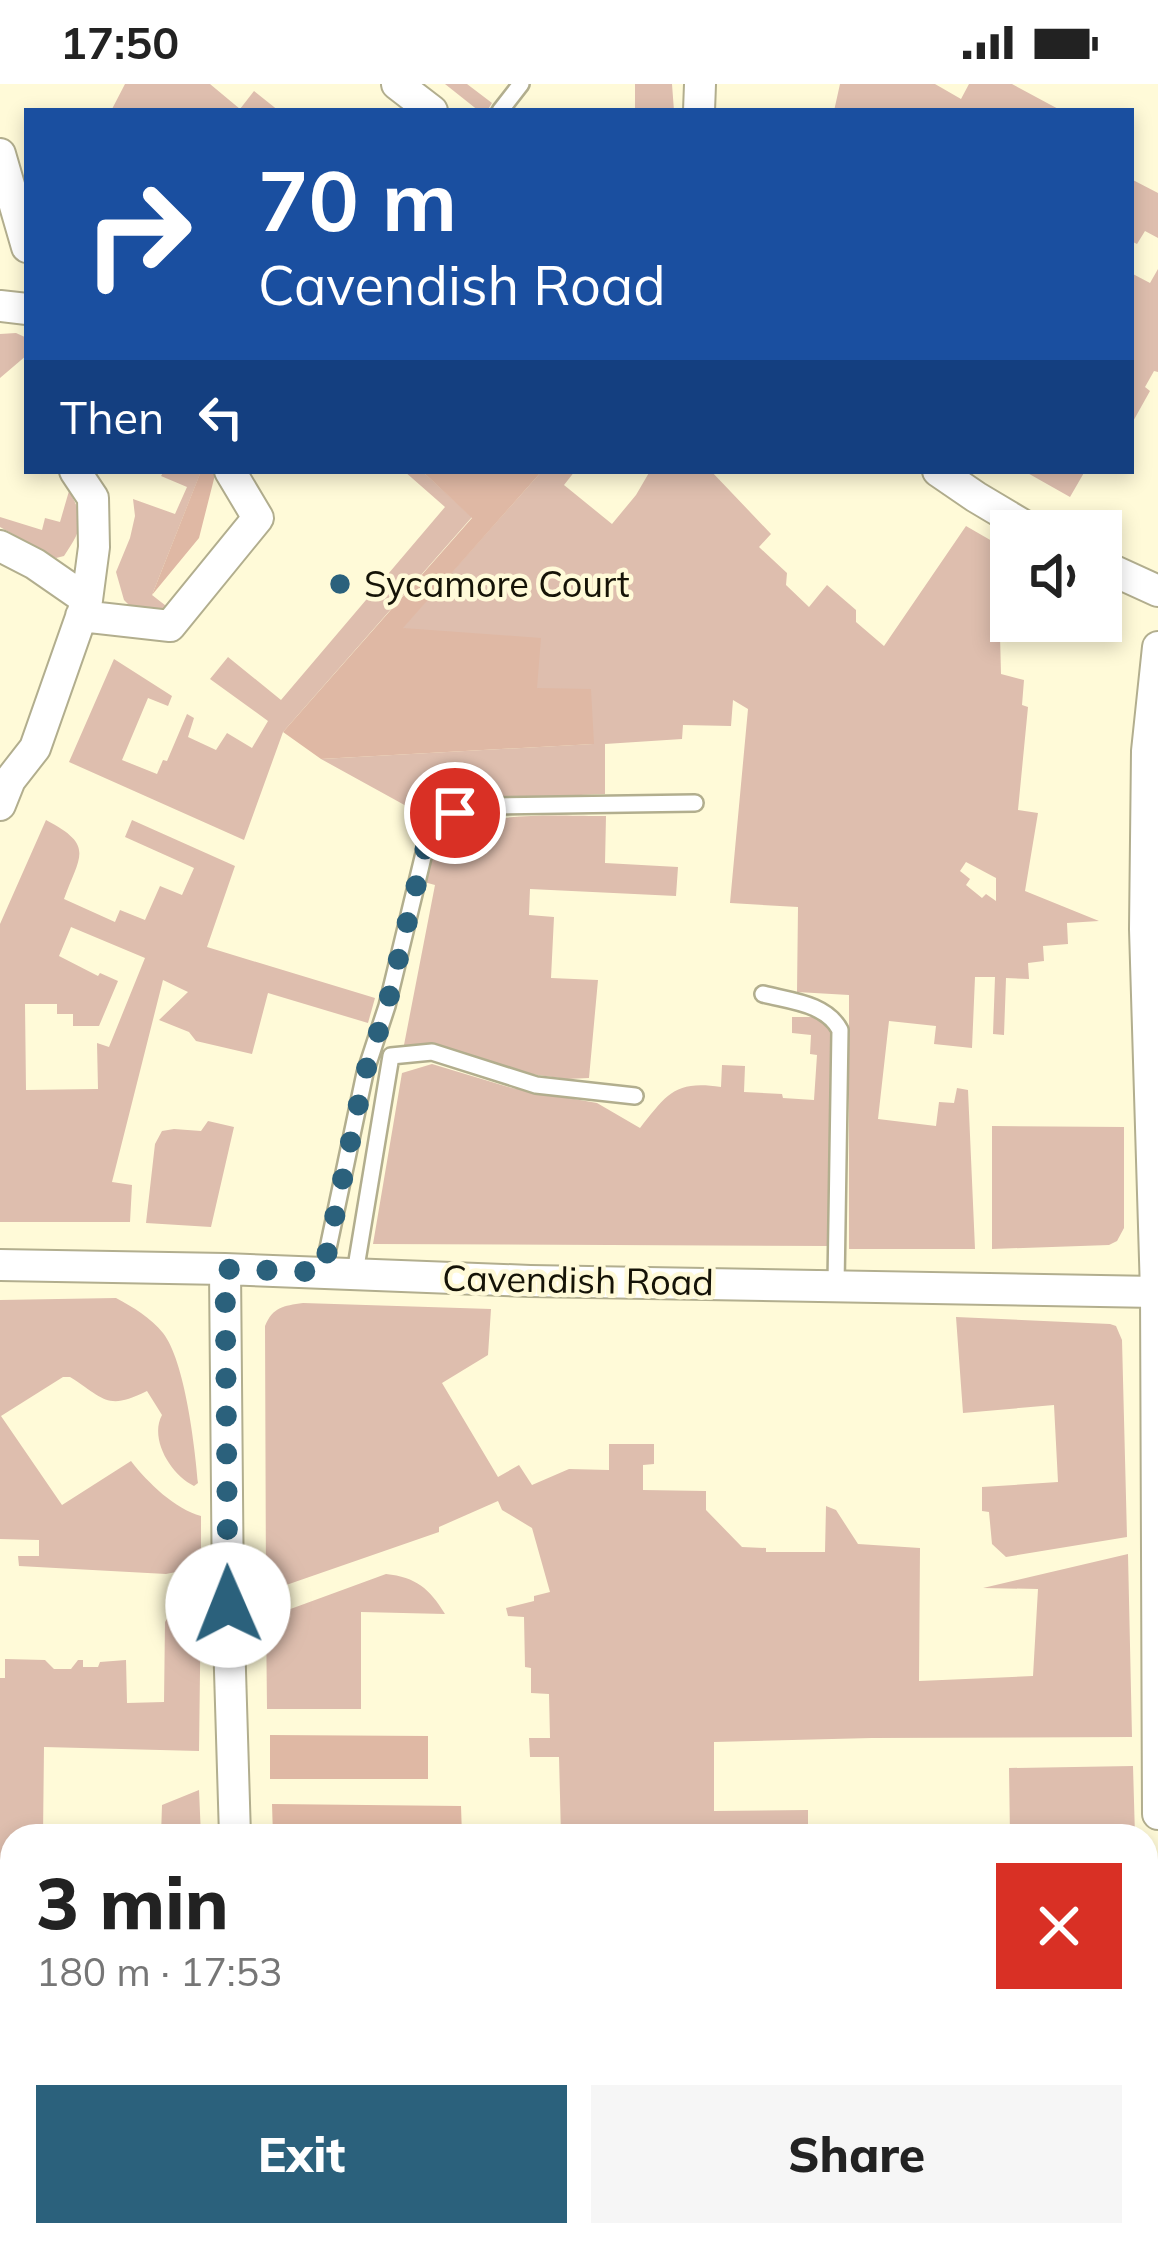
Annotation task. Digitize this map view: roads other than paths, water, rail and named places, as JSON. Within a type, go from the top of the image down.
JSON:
[{"type":"street","points":[[397,84],[428,108]]},
{"type":"street","points":[[0,154],[24,237]]},
{"type":"street","points":[[0,805],[10,780],[35,748],[84,608],[94,547],[93,498],[77,474]]},
{"type":"street","points":[[0,546],[35,564],[84,608],[170,626],[258,518],[232,474]]},
{"type":"street","points":[[942,474],[998,510]]},
{"type":"street","points":[[1122,575],[1158,591]]},
{"type":"street","points":[[1158,646],[1147,751],[1158,1814]]},
{"type":"street","name":"Cavendish Road","points":[[0,1265],[530,1281],[1156,1292]]},
{"type":"street","points":[[225,1269],[235,1824]]},
{"type":"lane","points":[[502,108],[521,84]]},
{"type":"lane","points":[[323,1272],[365,1073],[387,1006],[425,849],[436,828],[455,813],[489,806],[695,803]]},
{"type":"lane","points":[[763,994],[823,1010],[840,1030],[836,1285]]},
{"type":"lane","points":[[355,1274],[391,1056],[432,1052],[536,1085],[635,1096]]},
{"type":"place","name":"Sycamore Court","points":[[340,584]]}]
